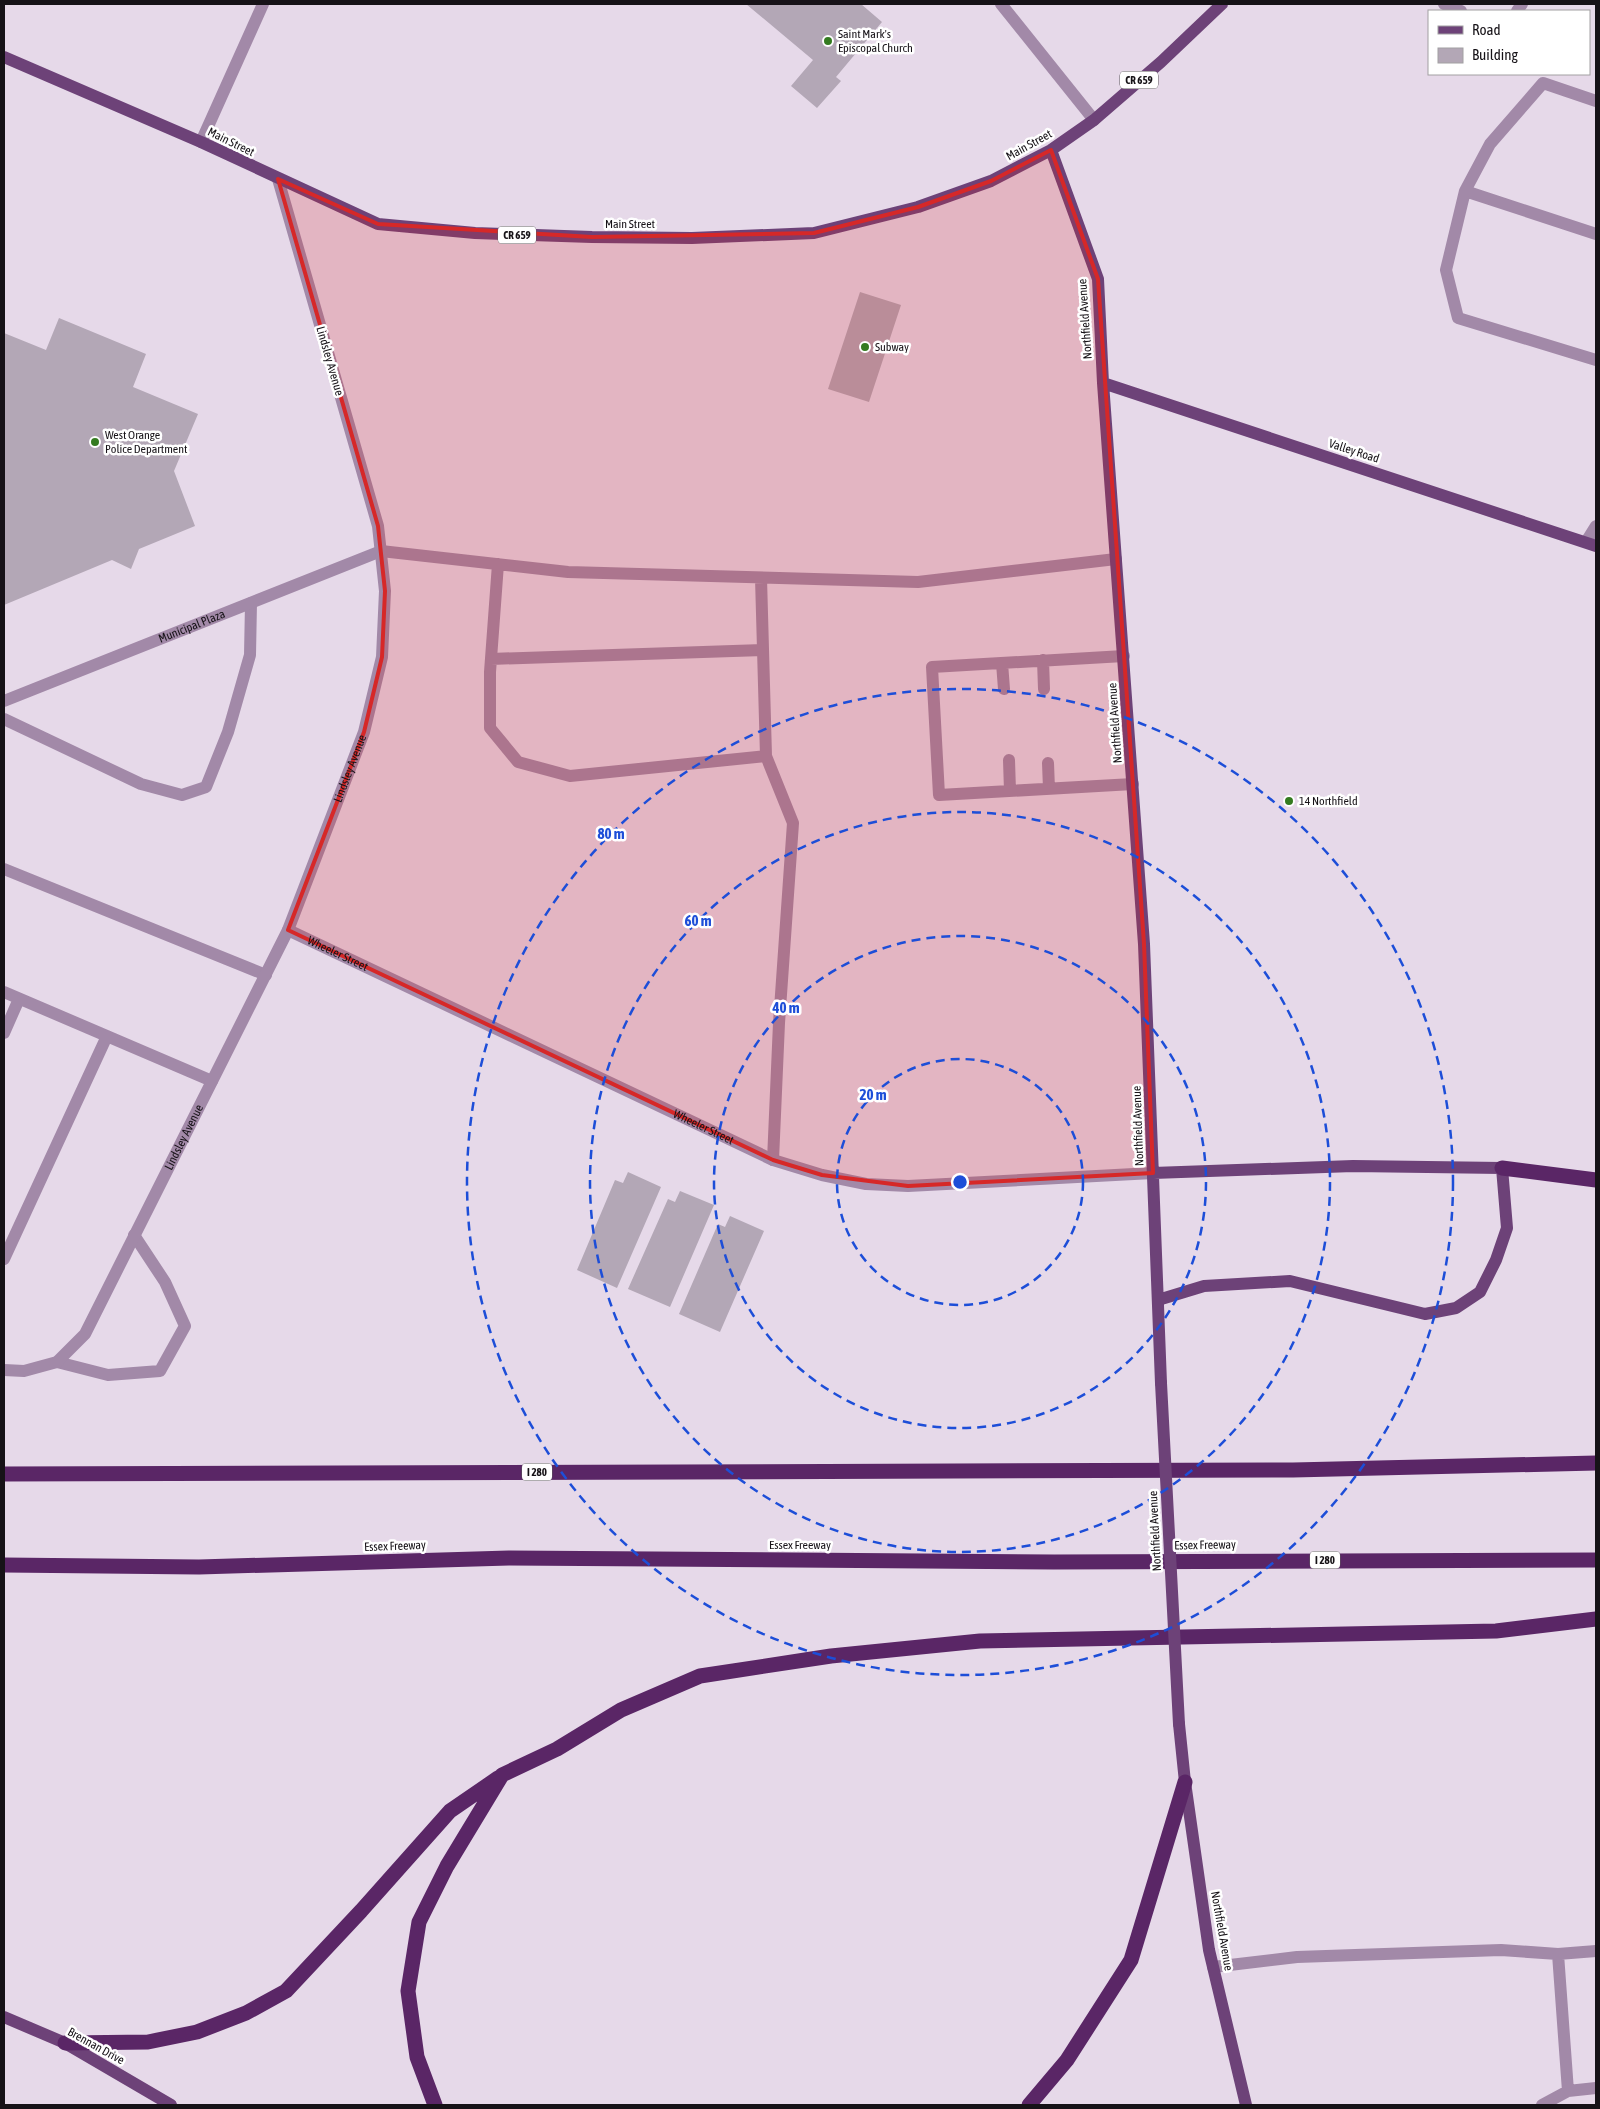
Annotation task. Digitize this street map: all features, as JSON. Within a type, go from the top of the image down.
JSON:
[{"type":"highway","points":[[1502,1168],[1596,1180]]},
{"type":"highway","name":"I 280","points":[[4,1474],[1292,1470],[1596,1463]]},
{"type":"highway","name":"Essex Freeway","points":[[4,1565],[199,1567],[509,1558],[1054,1562],[1596,1560]]},
{"type":"highway","points":[[65,2043],[148,2042],[197,2032],[246,2013],[286,1991],[361,1911],[450,1811],[502,1776],[557,1749],[621,1710],[700,1676],[831,1656],[980,1641],[1496,1631],[1596,1619]]},
{"type":"highway","points":[[435,2105],[417,2057],[408,1991],[419,1922],[447,1866],[502,1776]]},
{"type":"highway","points":[[1028,2105],[1068,2060],[1131,1960],[1185,1782]]},
{"type":"main road","name":"Main Street","points":[[4,57],[201,142],[378,224],[474,233],[592,237],[692,238],[814,234],[918,207],[991,180],[1051,150],[1094,120],[1222,4]]},
{"type":"main road","name":"Northfield Avenue","points":[[1051,150],[1098,279],[1103,383],[1144,944],[1161,1383],[1179,1724],[1185,1782],[1209,1950],[1246,2105]]},
{"type":"main road","name":"Valley Road","points":[[1103,383],[1591,544]]},
{"type":"main road","points":[[1153,1173],[1353,1166],[1502,1168],[1507,1228],[1496,1260],[1480,1292],[1456,1308],[1425,1314],[1290,1282],[1204,1286],[1158,1300]]},
{"type":"main road","name":"Brennan Drive","points":[[4,2017],[65,2043],[171,2105]]},
{"type":"street","points":[[201,142],[263,4]]},
{"type":"street","points":[[1001,4],[1094,120]]},
{"type":"street","points":[[1444,4],[1459,10]]},
{"type":"street","points":[[1596,101],[1543,83],[1490,144],[1466,191],[1446,270],[1458,318],[1596,360]]},
{"type":"street","name":"Lindsley Avenue","points":[[57,1362],[85,1334],[288,930],[364,732],[382,657],[385,591],[378,526],[278,179]]},
{"type":"street","points":[[1466,191],[1596,234]]},
{"type":"street","points":[[1591,544],[1596,526]]},
{"type":"street","points":[[380,552],[568,572],[918,582],[1116,559]]},
{"type":"street","name":"Municipal Plaza","points":[[4,701],[380,552]]},
{"type":"street","points":[[498,564],[491,659],[490,728],[518,762],[570,776],[766,756]]},
{"type":"street","points":[[761,578],[766,756],[793,823],[779,1023],[773,1160]]},
{"type":"street","points":[[4,719],[141,784],[182,795],[206,787],[228,732],[250,655],[250,603]]},
{"type":"street","points":[[491,659],[763,650]]},
{"type":"street","points":[[1124,656],[932,667],[938,785],[939,795],[1133,784]]},
{"type":"street","points":[[1043,660],[1044,689]]},
{"type":"street","points":[[1002,663],[1004,689]]},
{"type":"street","points":[[1009,760],[1010,791]]},
{"type":"street","points":[[1048,763],[1049,789]]},
{"type":"street","points":[[4,869],[266,974]]},
{"type":"street","name":"Wheeler Street","points":[[288,930],[773,1160],[822,1175],[866,1184],[908,1186],[1153,1173]]},
{"type":"street","points":[[4,992],[212,1081]]},
{"type":"street","points":[[4,1033],[19,999]]},
{"type":"street","points":[[4,1259],[107,1036]]},
{"type":"street","points":[[4,1370],[24,1371],[57,1362],[108,1375],[160,1371],[185,1326],[165,1282],[134,1235]]},
{"type":"street","points":[[1214,1967],[1297,1957],[1501,1950],[1558,1954],[1596,1951]]},
{"type":"street","points":[[1558,1954],[1568,2091]]},
{"type":"street","points":[[1542,2105],[1568,2091],[1596,2088]]},
{"type":"highlighted area","points":[[1051,150],[1098,279],[1144,944],[1153,1173],[908,1186],[822,1175],[773,1160],[288,930],[364,732],[382,657],[385,591],[378,526],[278,179],[378,224],[592,237],[814,233],[918,207],[991,181]]},
{"type":"building","name":"Saint Mark's Episcopal Church","points":[[746,4],[861,4],[882,22],[836,77],[841,81],[817,108],[791,86],[813,60]]},
{"type":"building","name":"Subway","points":[[860,292],[901,305],[869,402],[828,389]]},
{"type":"building","name":"West Orange Police Department","points":[[59,318],[146,354],[133,387],[198,414],[174,471],[195,526],[139,549],[131,569],[112,560],[4,605],[4,333],[46,350]]},
{"type":"building","points":[[628,1172],[661,1187],[617,1288],[577,1270],[615,1180],[623,1183]]},
{"type":"building","points":[[680,1191],[714,1205],[670,1307],[628,1289],[668,1199],[675,1202]]},
{"type":"building","points":[[730,1216],[764,1231],[720,1332],[679,1314],[718,1224],[725,1227]]},
{"type":"place","name":"Saint Mark's Episcopal Church","points":[[828,41]]},
{"type":"place","name":"Subway","points":[[865,347]]},
{"type":"place","name":"West Orange Police Department","points":[[95,442]]},
{"type":"place","name":"14 Northfield","points":[[1289,801]]}]
